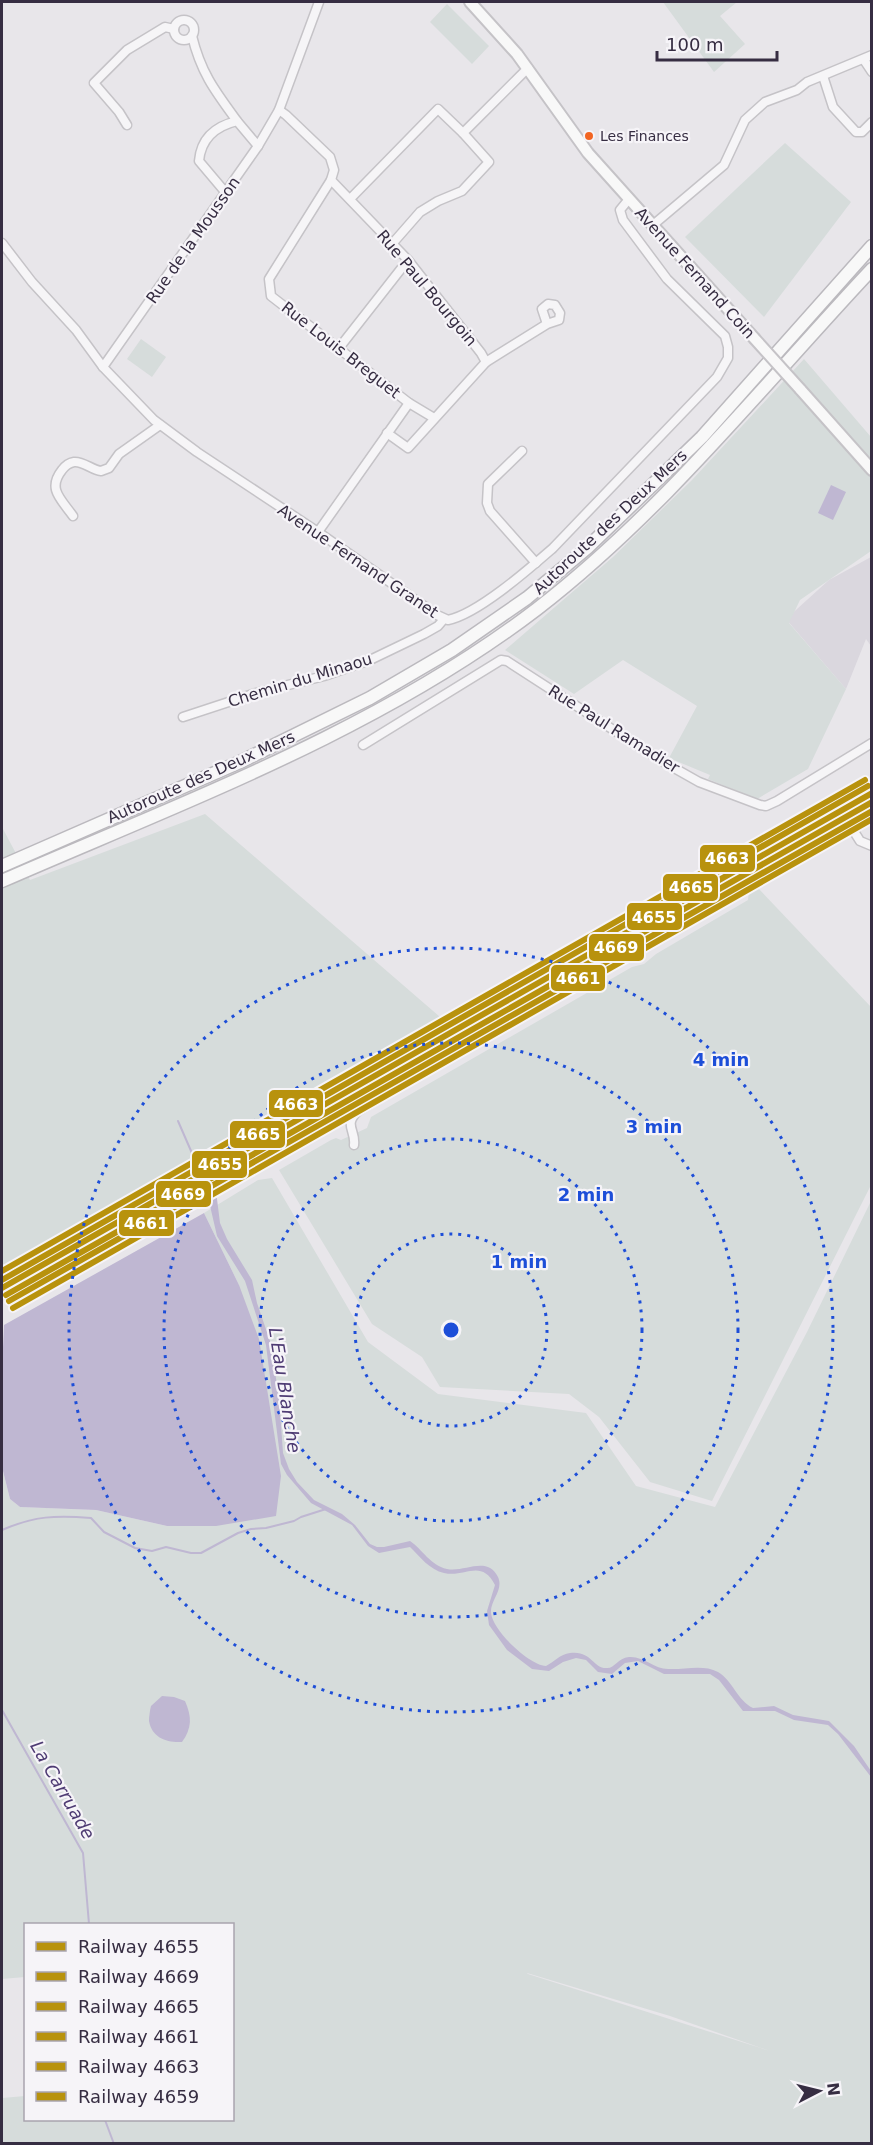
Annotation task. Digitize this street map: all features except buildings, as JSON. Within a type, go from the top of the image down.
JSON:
[{"type":"highway","name":"Autoroute des Deux Mers","points":[[2,866],[240,762],[370,698],[453,650],[527,598],[587,548],[702,437],[872,246]]},
{"type":"highway","name":"Autoroute des Deux Mers","points":[[2,881],[267,764],[380,709],[464,660],[537,609],[600,556],[655,504],[713,445],[872,269]]},
{"type":"main road","name":"Avenue Fernand Coin","points":[[471,2],[528,69],[588,153],[872,470]]},
{"type":"street","name":"Rue de la Mousson","points":[[103,366],[258,146],[279,110],[320,2]]},
{"type":"street","points":[[174,29],[179,21],[186,20],[193,26],[192,36],[196,51],[208,82],[258,146]]},
{"type":"street","points":[[127,125],[94,83],[127,50],[158,30],[165,27],[174,29]]},
{"type":"street","points":[[174,29],[176,35],[181,39],[192,36]]},
{"type":"street","points":[[653,225],[724,165],[745,120],[765,102],[797,90],[807,82],[868,57],[872,72]]},
{"type":"street","points":[[463,133],[528,69]]},
{"type":"street","points":[[822,76],[833,107],[856,132],[862,132],[872,122]]},
{"type":"street","points":[[350,199],[438,109],[463,133],[489,162],[462,191],[420,212],[392,244]]},
{"type":"street","points":[[279,110],[330,157],[334,170],[331,180]]},
{"type":"street","points":[[226,192],[199,161],[200,148],[220,127],[237,121]]},
{"type":"street","name":"Rue Paul Bourgoin","points":[[331,180],[408,260],[486,362],[408,448],[387,433]]},
{"type":"street","name":"Rue Louis Breguet","points":[[331,180],[269,279],[271,296],[408,403],[434,418]]},
{"type":"street","name":"Avenue Fernand Granet","points":[[2,243],[26,275],[76,330],[103,366],[160,425],[444,619],[458,617],[476,607],[553,548],[717,377],[728,358],[728,344],[723,332],[668,279],[623,220],[621,210],[629,199]]},
{"type":"street","points":[[339,348],[408,260]]},
{"type":"street","points":[[486,362],[547,324]]},
{"type":"street","points":[[318,532],[408,403]]},
{"type":"street","points":[[73,516],[54,488],[55,481],[66,465],[72,462],[81,463],[101,471],[109,468],[119,454],[160,425]]},
{"type":"street","points":[[522,451],[488,484],[487,503],[490,511],[536,563]]},
{"type":"street","name":"Chemin du Minaou","points":[[183,717],[256,693],[324,676],[370,660],[424,634],[438,626],[444,619]]},
{"type":"street","name":"Rue Paul Ramadier","points":[[363,745],[501,660],[507,661],[660,760],[699,782],[760,806],[777,801],[872,742]]},
{"type":"street","points":[[354,1145],[355,1138],[350,1123],[358,1111],[579,978],[872,809]]},
{"type":"street","points":[[849,822],[860,842],[872,846]]},
{"type":"shaded area","points":[[663,2],[737,2],[720,16],[745,44],[714,72]]},
{"type":"shaded area","points":[[447,4],[489,46],[472,64],[430,22]]},
{"type":"shaded area","points":[[785,143],[851,202],[764,317],[685,237]]},
{"type":"shaded area","points":[[141,339],[166,357],[152,377],[127,359]]},
{"type":"shaded area","points":[[804,359],[871,437],[871,551],[800,600],[789,623],[846,689],[808,769],[757,799],[708,779],[710,775],[669,758],[697,706],[623,660],[574,694],[505,650],[613,557],[692,480]]},
{"type":"shaded area","points":[[831,485],[846,492],[833,520],[818,513]]},
{"type":"shaded area","points":[[871,557],[871,646],[866,639],[846,689],[786,619],[829,580]]},
{"type":"shaded area","points":[[871,780],[871,797],[2,1294],[2,1277]]},
{"type":"shaded area","points":[[205,814],[447,1023],[2,1277],[2,827],[30,880]]},
{"type":"shaded area","points":[[757,887],[871,1007],[871,1185],[712,1501],[650,1482],[599,1417],[569,1394],[440,1387],[422,1357],[372,1324],[279,1170],[331,1140],[336,1138],[341,1140],[367,1128],[371,1117],[632,967],[644,964],[656,954],[748,900],[749,891]]},
{"type":"shaded area","points":[[272,1178],[368,1342],[438,1394],[586,1413],[636,1486],[715,1507],[807,1332],[871,1201],[871,2143],[2,2143],[2,2098],[24,2096],[24,2121],[234,2121],[234,1923],[24,1923],[24,1977],[2,1979],[2,1467],[10,1499],[20,1507],[96,1510],[167,1526],[216,1526],[239,1285],[204,1213],[258,1180]],"holes":[[[527,1973],[670,2016],[770,2051],[528,1974]]]},
{"type":"shaded area","points":[[216,1191],[220,1223],[252,1280],[270,1341],[279,1397],[283,1453],[297,1482],[314,1500],[342,1514],[355,1525],[370,1544],[377,1547],[410,1541],[431,1561],[447,1569],[488,1567],[498,1577],[499,1582],[491,1608],[493,1620],[513,1646],[539,1664],[546,1666],[563,1655],[577,1653],[587,1656],[606,1668],[612,1667],[622,1659],[634,1657],[663,1668],[700,1668],[718,1672],[753,1708],[774,1706],[793,1715],[829,1721],[854,1746],[871,1771],[871,1777],[838,1734],[828,1725],[794,1720],[775,1711],[743,1711],[719,1680],[710,1674],[664,1674],[638,1661],[625,1663],[612,1674],[598,1672],[586,1660],[576,1658],[563,1662],[549,1671],[532,1669],[507,1650],[489,1625],[487,1611],[495,1585],[484,1572],[444,1573],[426,1563],[410,1547],[379,1553],[368,1546],[352,1525],[311,1503],[287,1475],[281,1464],[266,1345],[245,1281],[217,1236],[208,1197]]},
{"type":"shaded area","points":[[204,1213],[239,1285],[259,1339],[281,1476],[276,1516],[216,1526],[167,1526],[96,1510],[20,1507],[10,1499],[2,1467],[4,1325]]},
{"type":"shaded area","points":[[162,1696],[185,1701],[190,1722],[188,1732],[182,1742],[171,1742],[153,1732],[149,1721],[151,1706]]},
{"type":"waterway","name":"L'Eau Blanche","points":[[178,1121],[198,1167]]},
{"type":"waterway","name":"L'Eau Blanche","points":[[204,1178],[207,1183]]},
{"type":"waterway","name":"L'Eau Blanche","points":[[2,1530],[45,1518],[91,1518],[104,1532],[135,1548],[152,1551],[166,1547],[201,1553],[238,1533],[294,1521],[326,1509]]},
{"type":"waterway","name":"La Carruade","points":[[2,1710],[83,1853],[89,1923]]},
{"type":"waterway","name":"La Carruade","points":[[105,2121],[114,2144]]},
{"type":"rail line","name":"4663","points":[[2,1271],[865,780]]},
{"type":"rail line","name":"4665","points":[[2,1280],[868,786]]},
{"type":"rail line","name":"4655","points":[[2,1288],[872,793]]},
{"type":"rail line","name":"4669","points":[[6,1295],[872,802]]},
{"type":"rail line","name":"4661","points":[[9,1301],[872,811]]},
{"type":"rail line","name":"4659","points":[[13,1308],[872,819]]},
{"type":"place","name":"Les Finances","points":[[589,136]]}]
